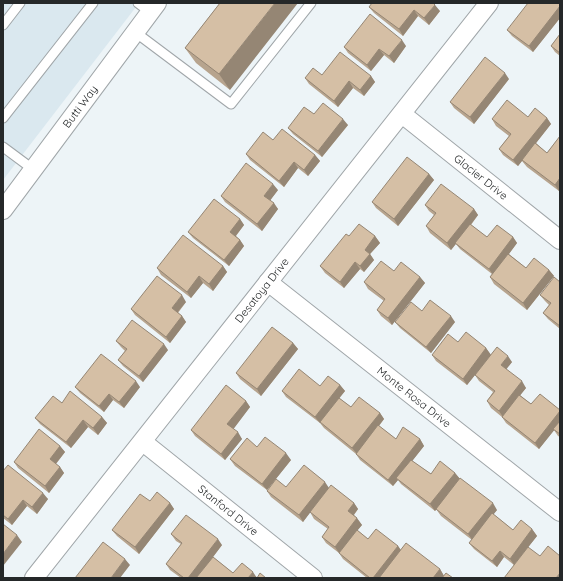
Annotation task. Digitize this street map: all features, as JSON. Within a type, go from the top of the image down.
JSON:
[{"type":"street","name":"Desatoya Drive","points":[[34,578],[490,3]]},
{"type":"street","name":"Butti Way","points":[[3,210],[135,32],[148,6]]},
{"type":"street","name":"Glacier Drive","points":[[402,114],[560,240]]},
{"type":"street","name":"Monte Rosa Drive","points":[[268,282],[560,512]]},
{"type":"street","name":"Stanford Drive","points":[[143,442],[313,578]]},
{"type":"lane","points":[[3,25],[20,3]]},
{"type":"lane","points":[[3,118],[93,3]]},
{"type":"lane","points":[[135,32],[231,104],[311,3]]},
{"type":"lane","points":[[3,147],[34,170]]},
{"type":"shaded area","points":[[3,3],[139,3],[3,180]]},
{"type":"building","points":[[220,3],[275,3],[219,74],[185,48]]},
{"type":"building","points":[[372,3],[433,3],[435,5],[424,18],[414,10],[399,29],[369,7]]},
{"type":"building","points":[[528,3],[560,3],[560,6],[529,46],[507,30]]},
{"type":"building","points":[[370,14],[402,40],[389,56],[379,49],[367,65],[344,47]]},
{"type":"building","points":[[560,34],[560,53],[551,46]]},
{"type":"building","points":[[340,52],[371,76],[360,90],[349,81],[334,101],[305,78],[313,68],[322,75]]},
{"type":"building","points":[[485,57],[505,73],[470,117],[450,102]]},
{"type":"building","points":[[507,100],[528,117],[535,108],[547,118],[513,160],[499,149],[511,134],[492,119]]},
{"type":"building","points":[[323,103],[343,119],[318,151],[288,128],[304,107],[314,114]]},
{"type":"building","points":[[282,129],[315,155],[304,170],[294,162],[279,181],[246,154],[263,132],[273,140]]},
{"type":"building","points":[[560,136],[560,178],[555,185],[522,160],[535,143],[547,153]]},
{"type":"building","points":[[407,157],[429,174],[394,219],[372,202]]},
{"type":"building","points":[[246,163],[273,184],[264,196],[274,203],[257,224],[221,196]]},
{"type":"building","points":[[441,184],[474,209],[447,243],[426,226],[436,213],[425,205]]},
{"type":"building","points":[[214,199],[240,219],[230,232],[240,240],[224,260],[188,232]]},
{"type":"building","points":[[359,224],[375,236],[365,250],[370,254],[360,266],[355,262],[340,282],[320,266],[346,234],[349,236]]},
{"type":"building","points":[[470,224],[487,237],[497,225],[513,237],[489,269],[455,243]]},
{"type":"building","points":[[183,235],[223,266],[209,284],[199,276],[187,292],[157,268]]},
{"type":"building","points":[[508,254],[526,268],[534,258],[549,270],[523,303],[490,277]]},
{"type":"building","points":[[381,261],[394,271],[401,262],[420,277],[388,318],[377,310],[385,299],[364,282]]},
{"type":"building","points":[[157,276],[182,295],[172,308],[182,316],[166,337],[131,309]]},
{"type":"building","points":[[554,277],[560,282],[560,326],[543,313],[551,303],[540,295]]},
{"type":"building","points":[[430,300],[451,316],[426,347],[395,322],[411,302],[422,311]]},
{"type":"building","points":[[132,320],[164,344],[139,376],[118,360],[127,349],[116,341]]},
{"type":"building","points":[[272,327],[293,343],[257,389],[236,373]]},
{"type":"building","points":[[466,332],[486,348],[463,379],[432,355],[448,334],[458,342]]},
{"type":"building","points":[[497,347],[508,356],[501,365],[522,381],[499,411],[487,401],[495,391],[475,375]]},
{"type":"building","points":[[101,354],[136,381],[119,402],[109,394],[99,406],[75,387]]},
{"type":"building","points":[[299,369],[320,386],[328,376],[340,385],[315,417],[282,391]]},
{"type":"building","points":[[226,385],[246,401],[227,424],[238,432],[221,454],[191,430]]},
{"type":"building","points":[[70,391],[102,417],[93,428],[83,420],[66,442],[35,418],[53,396],[62,403]]},
{"type":"building","points":[[540,394],[560,411],[535,443],[502,417],[519,395],[531,404]]},
{"type":"building","points":[[359,397],[380,413],[352,448],[320,422],[339,398],[351,407]]},
{"type":"building","points":[[560,421],[560,434],[553,429]]},
{"type":"building","points":[[378,425],[396,439],[403,427],[420,439],[388,480],[356,454]]},
{"type":"building","points":[[39,429],[60,446],[50,459],[60,467],[45,486],[14,462]]},
{"type":"building","points":[[265,437],[286,453],[262,484],[230,459],[247,438],[257,447]]},
{"type":"building","points":[[411,460],[431,474],[440,461],[455,473],[430,504],[396,478]]},
{"type":"building","points":[[8,465],[43,493],[32,507],[23,500],[8,519],[3,515],[3,471]]},
{"type":"building","points":[[304,465],[325,482],[299,515],[267,491],[276,479],[286,487]]},
{"type":"building","points":[[460,478],[493,503],[468,534],[436,509]]},
{"type":"building","points":[[331,485],[354,503],[348,511],[357,518],[335,547],[322,537],[329,527],[310,512]]},
{"type":"building","points":[[157,492],[170,503],[135,547],[112,530],[140,494],[150,501]]},
{"type":"building","points":[[492,513],[513,530],[521,520],[532,529],[510,559],[500,551],[492,561],[469,543]]},
{"type":"building","points":[[186,515],[218,539],[188,578],[184,578],[166,564],[182,543],[171,534]]},
{"type":"building","points":[[3,524],[17,535],[3,554]]},
{"type":"building","points":[[376,529],[398,546],[373,578],[370,578],[339,553],[357,530],[368,539]]},
{"type":"building","points":[[103,542],[125,559],[111,578],[75,578]]},
{"type":"building","points":[[406,543],[440,569],[433,578],[379,578]]},
{"type":"building","points":[[548,546],[560,556],[560,573],[556,578],[504,578],[528,547],[540,556]]},
{"type":"building","points":[[213,557],[233,573],[242,563],[253,572],[248,578],[196,578]]},
{"type":"building","points":[[260,573],[266,578],[257,578]]},
{"type":"building","points":[[446,573],[453,578],[442,578]]}]
